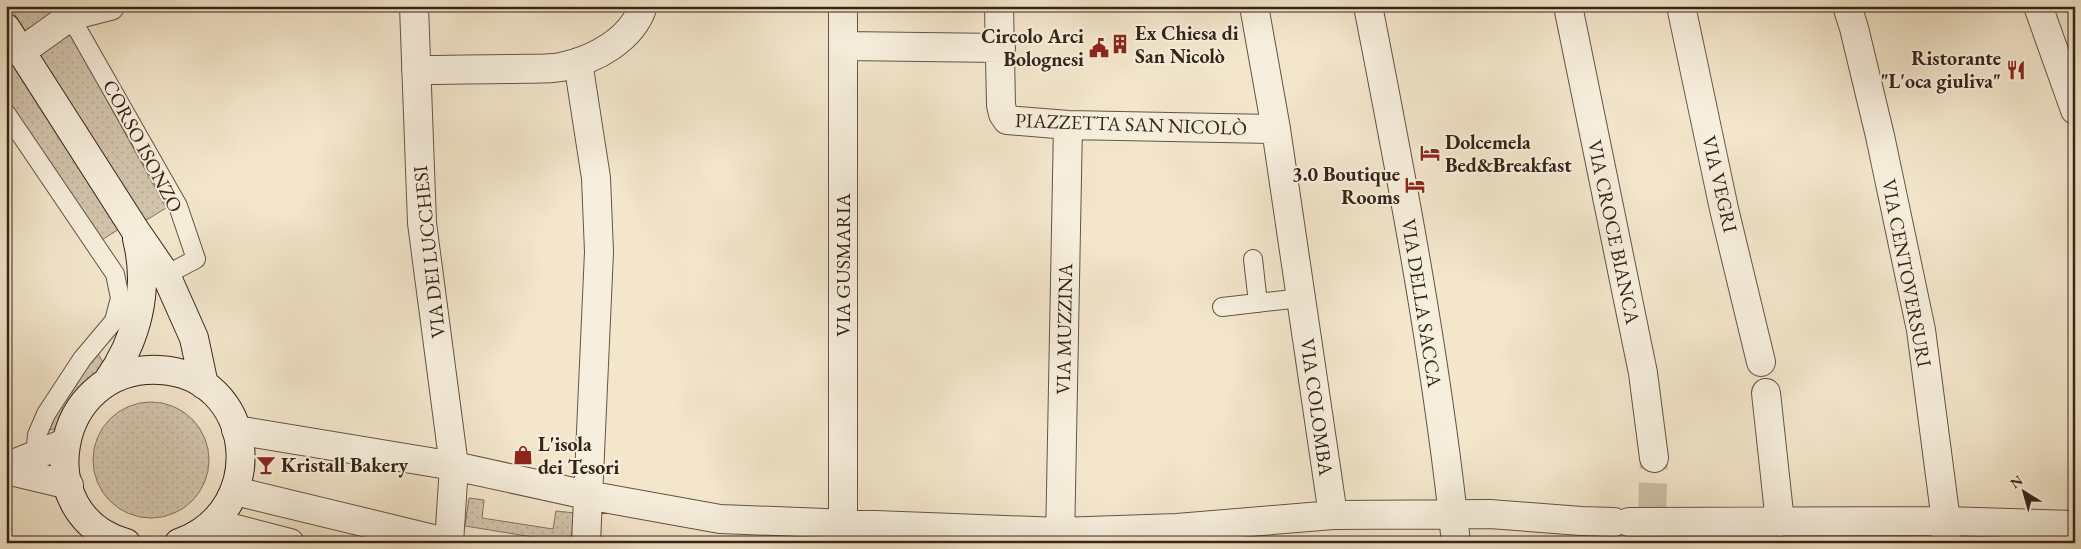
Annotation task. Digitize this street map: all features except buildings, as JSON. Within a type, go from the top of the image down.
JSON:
[{"type":"street","points":[[22,51],[68,11],[110,6]]},
{"type":"street","name":"VIA DEI LUCCHESI","points":[[414,6],[422,223],[454,466],[450,543]]},
{"type":"street","points":[[416,70],[540,68],[560,67],[578,62],[620,40],[636,24],[643,6]]},
{"type":"street","name":"VIA GUSMARIA","points":[[843,6],[843,533]]},
{"type":"street","points":[[844,46],[1001,48],[999,6]]},
{"type":"street","name":"VIA COLOMBA","points":[[1254,6],[1276,129],[1334,515]]},
{"type":"street","name":"VIA DELLA SACCA","points":[[1368,6],[1404,187],[1428,328],[1456,543]]},
{"type":"street","name":"VIA CROCE BIANCA","points":[[1568,6],[1643,373],[1654,458]]},
{"type":"street","name":"VIA VEGRI","points":[[1681,6],[1724,208],[1761,362]]},
{"type":"street","name":"VIA CENTOVERSURI","points":[[1847,6],[1880,136],[1922,330],[1946,532]]},
{"type":"street","points":[[2038,6],[2075,110]]},
{"type":"street","points":[[6,28],[134,230],[166,275],[194,338],[204,385]]},
{"type":"street","name":"PIAZZETTA SAN NICOLÒ","points":[[1001,48],[1001,105],[1002,114],[1007,120],[1068,126],[1276,129]]},
{"type":"street","points":[[578,62],[591,140],[599,223],[599,284],[586,542]]},
{"type":"street","name":"VIA MUZZINA","points":[[1060,538],[1068,126]]},
{"type":"street","points":[[115,539],[83,514],[73,498],[65,474],[65,443],[72,421],[87,398],[107,382],[117,368],[139,317],[142,291],[141,255],[134,230]]},
{"type":"street","points":[[107,382],[136,371],[160,370],[192,378],[204,385],[227,408],[236,430],[242,458],[235,490],[226,508],[201,535]]},
{"type":"street","points":[[1766,393],[1780,522]]},
{"type":"street","points":[[236,430],[454,466],[587,495],[720,519],[843,533],[1060,538],[1334,515],[1453,513],[1640,524],[1780,522],[1946,532],[2075,525]]},
{"type":"street","points":[[6,468],[65,443]]},
{"type":"street","points":[[6,468],[69,485]]},
{"type":"street","points":[[235,490],[450,543]]},
{"type":"street","points":[[201,535],[290,543]]},
{"type":"lane","name":"CORSO ISONZO","points":[[68,11],[178,206],[196,259],[166,275]]},
{"type":"lane","points":[[6,113],[115,274],[120,298],[114,321],[82,358],[46,414],[37,435],[34,456]]},
{"type":"lane","points":[[1253,259],[1258,303]]},
{"type":"lane","points":[[1222,307],[1301,298]]},
{"type":"shaded area","points":[[9,6],[54,6],[60,15],[29,36]]},
{"type":"shaded area","points":[[67,27],[166,208],[145,221],[35,52]]},
{"type":"shaded area","points":[[6,51],[122,227],[102,240],[6,104]]},
{"type":"shaded area","points":[[97,351],[104,365],[61,424],[54,429],[46,431]]},
{"type":"shaded area","points":[[151,402],[173,406],[192,419],[205,438],[209,460],[205,482],[192,501],[173,514],[151,518],[129,514],[110,501],[97,482],[93,460],[97,438],[110,419],[129,406]]},
{"type":"shaded area","points":[[469,498],[484,500],[482,518],[553,529],[556,511],[575,513],[570,543],[465,526]]},
{"type":"tunnel","points":[[1652,511],[1654,458]]},
{"type":"place","name":"Ex Chiesa di San Nicolò","points":[[1120,44]]},
{"type":"place","name":"Circolo Arci Bolognesi","points":[[1099,48]]},
{"type":"place","name":"Ristorante \"L'oca giuliva\"","points":[[2016,70]]},
{"type":"place","name":"Dolcemela Bed&Breakfast","points":[[1430,153]]},
{"type":"place","name":"3.0 Boutique Rooms","points":[[1415,185]]},
{"type":"place","name":"L'isola dei Tesori","points":[[523,455]]},
{"type":"place","name":"Kristall Bakery","points":[[266,465]]}]
